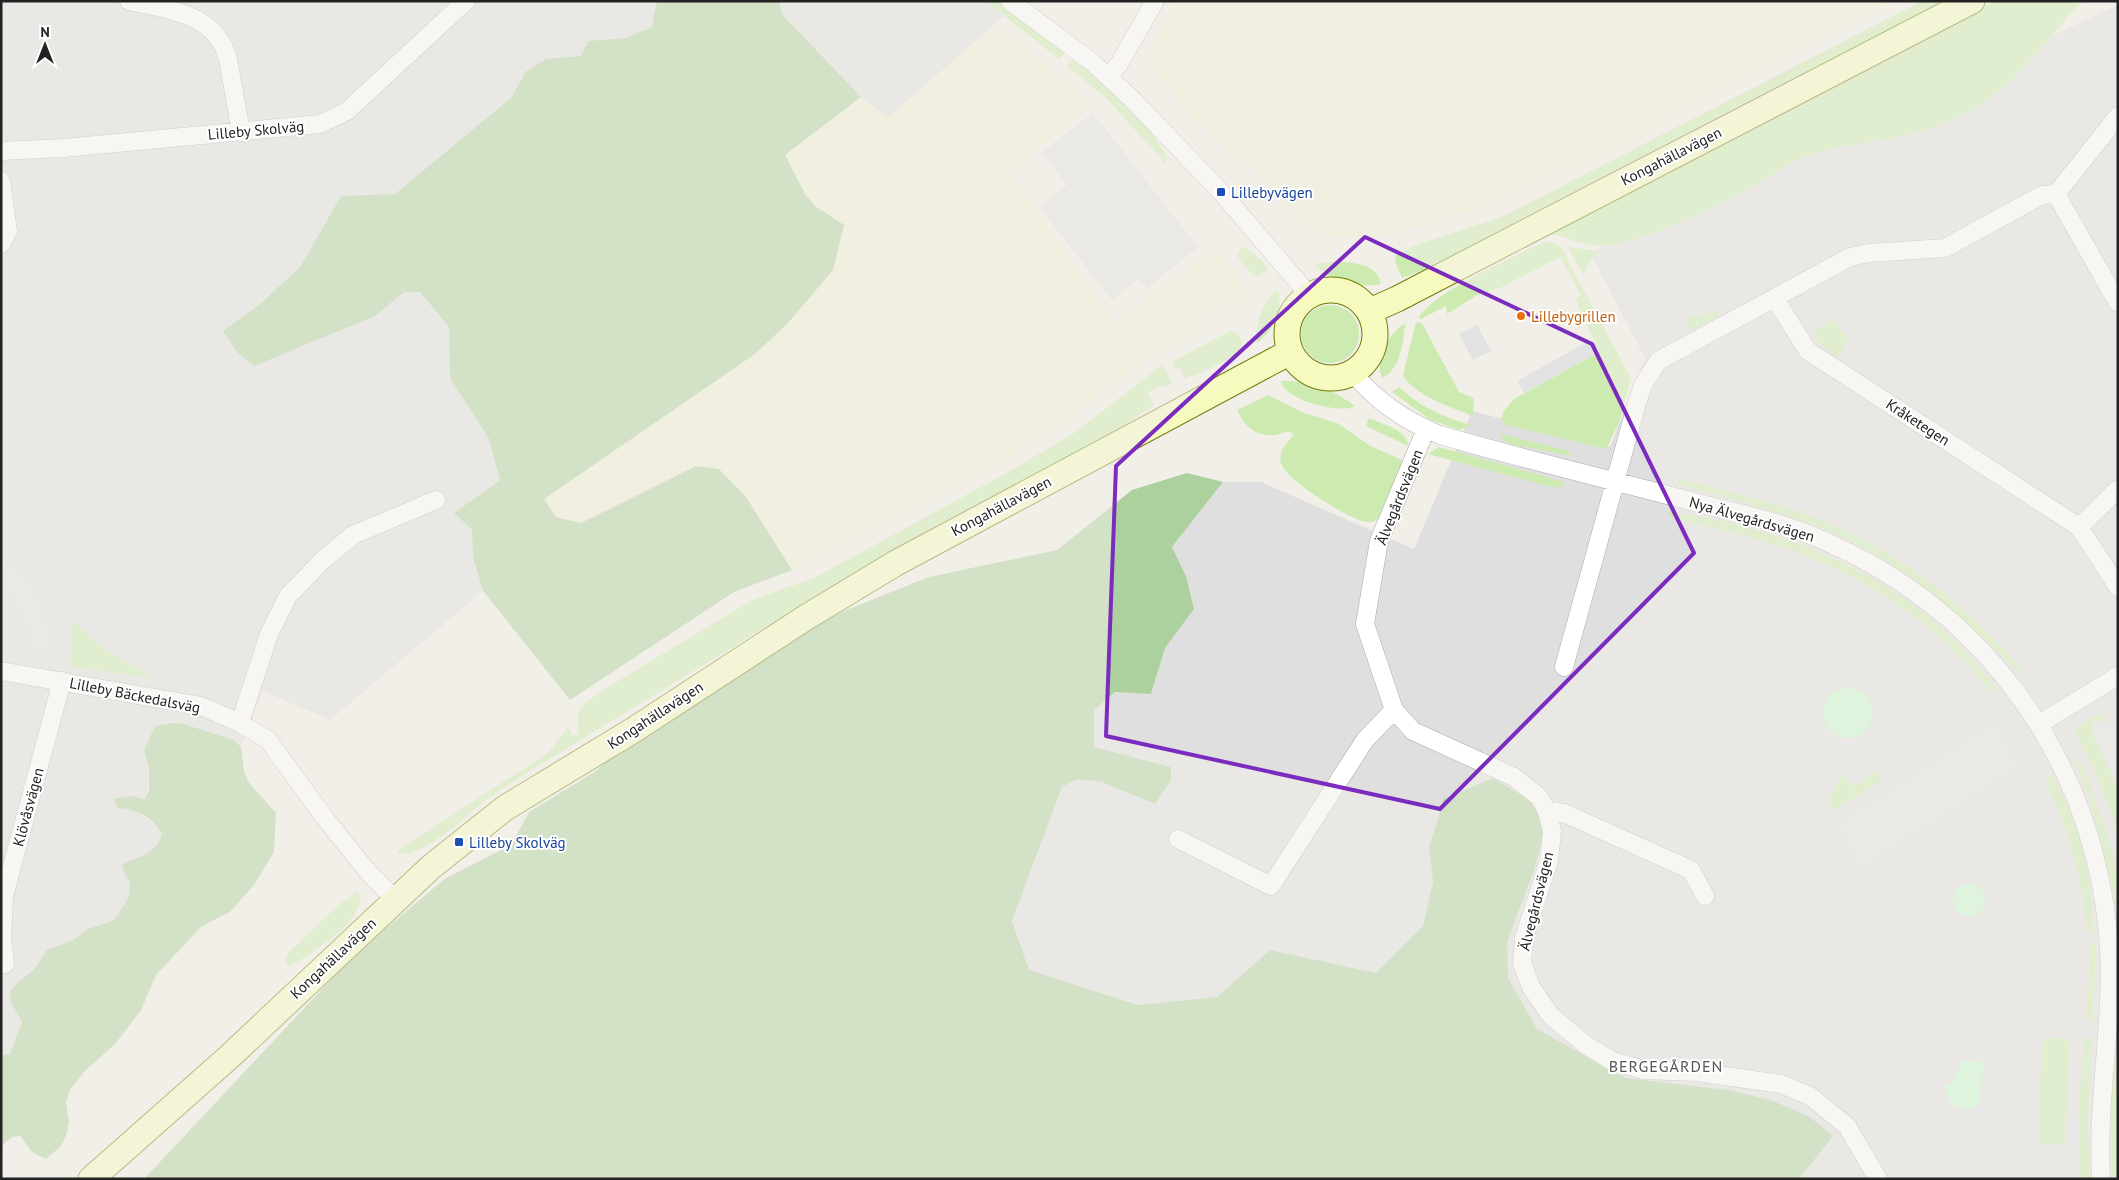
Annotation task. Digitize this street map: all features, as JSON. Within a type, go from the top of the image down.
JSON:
[{"type":"street","points":[[129,1],[190,15],[207,24],[217,35],[226,49],[241,132]]},
{"type":"street","name":"Lilleby Skolväg","points":[[1,151],[64,148],[320,124],[347,111],[466,1]]},
{"type":"street","points":[[1010,1],[1109,76],[1221,192],[1309,295]]},
{"type":"street","points":[[1109,76],[1119,64],[1155,1]]},
{"type":"street","name":"Kongahällavägen","points":[[1370,311],[1398,300],[1972,1]]},
{"type":"street","points":[[1564,667],[1643,385],[1658,362],[1726,323],[1850,257],[1869,253],[1945,248],[2042,195],[2056,194],[2118,116]]},
{"type":"street","points":[[1,181],[8,231],[1,244]]},
{"type":"street","points":[[2056,194],[2118,303]]},
{"type":"street","points":[[1331,289],[1342,291],[1353,295],[1370,311],[1375,328],[1374,346],[1366,362],[1353,373],[1338,378],[1322,377],[1303,368],[1290,352],[1287,330],[1289,320],[1297,306],[1309,295],[1331,289]]},
{"type":"street","name":"Kråketegen","points":[[1775,298],[1808,351],[2079,527],[2118,587]]},
{"type":"street","name":"Kongahällavägen","points":[[91,1179],[228,1058],[459,842],[504,808],[632,731],[804,618],[904,558],[1290,352]]},
{"type":"street","name":"Nya Älvegårdsvägen","points":[[1353,373],[1370,393],[1392,411],[1426,429],[1455,439],[1780,524],[1823,540],[1883,571],[1933,604],[1998,669],[2039,724],[2075,794],[2086,826],[2100,882],[2107,924],[2113,984],[2101,1092],[2101,1179]]},
{"type":"street","name":"Älvegårdsvägen","points":[[1426,429],[1379,540],[1365,624],[1394,710],[1413,731],[1514,777],[1539,797],[1547,811],[1552,831],[1549,861],[1524,938],[1522,963],[1531,987],[1551,1016],[1586,1045],[1612,1061],[1644,1070],[1697,1072],[1781,1084],[1810,1096],[1847,1126],[1878,1179]]},
{"type":"street","points":[[2079,527],[2118,488]]},
{"type":"street","points":[[240,723],[269,634],[288,596],[325,558],[353,535],[436,500]]},
{"type":"street","name":"Lilleby Bäckedalsväg","points":[[1,671],[201,706],[240,723],[268,740],[324,817],[368,872],[396,900]]},
{"type":"street","points":[[2039,724],[2118,676]]},
{"type":"street","name":"Klövåsvägen","points":[[5,964],[2,938],[4,896],[62,681]]},
{"type":"street","points":[[1178,839],[1271,886],[1365,740],[1394,710]]},
{"type":"street","points":[[1547,811],[1564,812],[1691,870],[1705,896]]},
{"type":"highlighted area","points":[[1365,237],[1592,344],[1694,553],[1440,809],[1106,736],[1116,466]]},
{"type":"shaded area","points":[[1,1],[657,1],[653,26],[625,38],[588,41],[581,56],[546,59],[526,70],[511,98],[395,194],[341,196],[300,267],[261,303],[224,331],[375,316],[404,292],[420,292],[449,327],[450,378],[489,439],[500,480],[454,513],[472,530],[473,558],[483,591],[330,720],[263,691],[241,747],[234,740],[157,726],[153,730],[144,750],[149,768],[147,796],[145,799],[132,796],[135,809],[158,828],[162,834],[159,844],[147,855],[135,857],[125,875],[130,882],[129,897],[114,920],[88,929],[73,940],[47,950],[34,970],[20,980],[11,1002],[20,1016],[20,1030],[10,1054],[3,1056],[1,1056]]},
{"type":"shaded area","points":[[779,1],[1026,1],[995,24],[888,118],[861,97],[782,13]]},
{"type":"shaded area","points":[[2118,5],[2118,1179],[1799,1179],[1833,1136],[1728,1090],[1626,1078],[1537,1029],[1508,978],[1507,942],[1534,871],[1545,829],[1429,847],[1433,882],[1423,926],[1376,973],[1270,950],[1217,997],[1138,1005],[1029,970],[1012,921],[1062,787],[1077,779],[1102,782],[1155,804],[1171,767],[1094,747],[1094,710],[1115,692],[1151,694],[1165,647],[1194,609],[1186,576],[1172,547],[1223,482],[1261,482],[1414,549],[1472,411],[1610,447],[1645,358],[1590,253]]},
{"type":"shaded area","points":[[1093,113],[1198,247],[1147,288],[1139,279],[1112,300],[1039,207],[1067,185],[1042,152]]},
{"type":"shaded area","points":[[1477,325],[1491,351],[1473,360],[1459,334]]},
{"type":"shaded area","points":[[1592,339],[1599,352],[1524,393],[1517,381]]},
{"type":"shaded area","points":[[1,555],[29,585],[38,602],[45,630],[46,648],[30,647],[29,626],[23,609],[14,592],[1,577]]},
{"type":"shaded area","points":[[2096,721],[2109,726],[2118,746],[2118,787],[2092,733]]},
{"type":"shaded area","points":[[1993,727],[2017,766],[1862,864],[1839,825]]},
{"type":"green space","points":[[657,1],[779,1],[782,14],[861,97],[785,155],[805,194],[815,206],[844,225],[833,270],[789,322],[755,354],[544,499],[556,517],[581,523],[696,466],[719,469],[746,497],[792,570],[734,592],[570,700],[483,591],[473,558],[472,530],[454,513],[500,480],[489,439],[450,378],[449,327],[420,292],[404,292],[375,316],[254,366],[237,352],[223,331],[261,303],[300,267],[341,196],[395,194],[511,98],[526,71],[546,59],[581,56],[588,41],[625,38],[652,27]]},
{"type":"green space","points":[[985,1],[998,1],[1066,52],[1059,59]]},
{"type":"green space","points":[[1179,1],[1893,1],[1600,153],[1488,205],[1395,234],[1343,238],[1302,227],[1264,177],[1235,157],[1193,118],[1153,69],[1150,48],[1162,25]]},
{"type":"green space","points":[[1922,1],[1945,1],[1796,76],[1429,268],[1402,278],[1395,261],[1396,254],[1421,243],[1502,217]]},
{"type":"green space","points":[[1995,1],[2083,1],[2009,83],[1980,105],[1936,127],[1888,139],[1830,149],[1808,156],[1793,162],[1765,180],[1710,209],[1670,227],[1630,241],[1594,246],[1546,234]]},
{"type":"green space","points":[[995,24],[1094,104],[1009,172],[1114,321],[1218,249],[1245,287],[1250,302],[1244,312],[1233,298],[1202,315],[1200,330],[1120,378],[1062,425],[962,483],[869,533],[792,570],[746,497],[696,466],[581,523],[556,517],[544,499],[755,354],[844,225],[815,206],[805,194],[785,155],[861,97],[888,118]]},
{"type":"green space","points":[[1075,59],[1144,122],[1167,156],[1166,164],[1107,99],[1066,65]]},
{"type":"green space","points":[[1546,241],[1557,245],[1564,251],[1631,378],[1619,423],[1606,449],[1506,425],[1502,420],[1503,412],[1514,399],[1599,352],[1575,299],[1581,295],[1560,257],[1500,288],[1477,295],[1447,314],[1446,306],[1421,319],[1419,317],[1441,296],[1458,285]]},
{"type":"green space","points":[[1244,246],[1264,262],[1268,270],[1256,277],[1242,264],[1237,254]]},
{"type":"green space","points":[[1568,247],[1597,251],[1588,265],[1585,274],[1583,275]]},
{"type":"green space","points":[[1326,262],[1367,266],[1378,276],[1381,284],[1363,285],[1345,282],[1328,275],[1314,264]]},
{"type":"green space","points":[[1278,289],[1279,305],[1276,319],[1269,331],[1257,343],[1257,328],[1261,313],[1268,299]]},
{"type":"green space","points":[[1330,305],[1346,310],[1354,318],[1359,334],[1354,350],[1346,358],[1330,363],[1314,358],[1306,350],[1301,334],[1306,318],[1314,310]]},
{"type":"green space","points":[[1717,309],[1720,315],[1692,331],[1685,319],[1693,314],[1700,317]]},
{"type":"green space","points":[[1833,320],[1849,340],[1838,357],[1819,344],[1813,332]]},
{"type":"green space","points":[[1416,322],[1422,323],[1459,392],[1474,398],[1473,416],[1424,395],[1415,389],[1403,375]]},
{"type":"green space","points":[[1405,323],[1404,338],[1397,362],[1393,369],[1382,378],[1380,362],[1384,347],[1393,334]]},
{"type":"green space","points":[[1230,331],[1235,332],[1241,340],[1241,347],[1225,361],[1185,379],[1180,368],[1175,369],[1172,362]]},
{"type":"green space","points":[[1161,366],[1164,367],[1172,383],[1164,387],[1162,385],[1148,393],[1154,405],[1117,431],[850,576],[514,781],[490,797],[432,843],[408,854],[398,853],[398,850],[548,753],[568,727],[573,735],[578,735],[578,712],[585,703],[608,687],[754,599],[814,578],[1010,471],[1074,433]]},
{"type":"green space","points":[[1281,381],[1303,382],[1321,387],[1337,394],[1355,406],[1338,408],[1313,404],[1291,394],[1284,388]]},
{"type":"green space","points":[[1399,387],[1432,411],[1471,425],[1459,430],[1429,419],[1392,392]]},
{"type":"green space","points":[[1268,395],[1304,413],[1337,423],[1369,445],[1404,461],[1380,518],[1373,522],[1368,522],[1346,514],[1305,488],[1285,470],[1280,459],[1285,445],[1293,436],[1292,433],[1288,431],[1280,434],[1264,435],[1258,433],[1246,424],[1237,410]]},
{"type":"green space","points":[[1369,418],[1399,432],[1407,440],[1408,446],[1366,426]]},
{"type":"green space","points":[[1501,434],[1569,451],[1571,456],[1509,444],[1501,438]]},
{"type":"green space","points":[[1439,447],[1564,482],[1564,484],[1561,487],[1551,487],[1428,454]]},
{"type":"green space","points":[[1187,473],[1223,482],[1172,547],[1186,576],[1194,609],[1165,648],[1151,694],[1115,692],[1094,710],[1094,747],[1171,767],[1171,780],[1155,804],[1102,782],[1077,779],[1062,787],[1012,921],[1029,970],[1138,1005],[1217,997],[1270,950],[1376,973],[1423,926],[1433,882],[1429,847],[1444,799],[1493,778],[1531,801],[1545,829],[1534,871],[1507,942],[1508,978],[1537,1029],[1626,1078],[1728,1090],[1771,1100],[1810,1117],[1833,1136],[1799,1179],[144,1179],[355,954],[446,878],[511,845],[529,812],[596,771],[641,727],[826,618],[929,577],[1057,550],[1132,490]]},
{"type":"green space","points":[[1681,479],[1794,510],[1860,538],[1890,555],[1919,574],[1972,618],[2022,669],[2021,673],[1954,611],[1931,593],[1907,575],[1856,544],[1829,531],[1773,511],[1677,484],[1677,480]]},
{"type":"green space","points":[[1669,511],[1715,519],[1781,538],[1818,551],[1852,567],[1916,607],[1945,631],[1972,659],[1997,690],[1990,691],[1970,667],[1924,624],[1873,589],[1845,574],[1788,549],[1669,516]]},
{"type":"green space","points":[[72,620],[106,650],[150,675],[149,678],[70,666]]},
{"type":"green space","points":[[1843,688],[1853,688],[1866,695],[1873,708],[1873,718],[1866,731],[1853,738],[1843,738],[1834,734],[1827,727],[1823,718],[1823,708],[1827,699],[1834,692]]},
{"type":"green space","points":[[2099,713],[2107,723],[2096,720],[2091,724],[2118,780],[2118,835],[2100,784],[2075,732],[2077,727]]},
{"type":"green space","points":[[180,723],[234,740],[241,747],[244,771],[249,783],[276,813],[274,852],[254,885],[231,911],[201,927],[156,975],[141,1010],[116,1043],[84,1072],[70,1090],[66,1102],[69,1122],[66,1136],[61,1146],[46,1159],[32,1152],[20,1136],[12,1137],[1,1146],[1,1056],[10,1054],[22,1022],[11,1002],[10,991],[20,980],[34,970],[47,950],[73,940],[88,929],[114,920],[129,897],[130,882],[125,875],[122,865],[151,851],[162,834],[149,818],[132,810],[118,808],[114,799],[132,796],[145,799],[149,791],[149,768],[144,750],[156,726]]},
{"type":"green space","points":[[2078,762],[2083,765],[2112,849],[2118,878],[2118,911],[2090,800],[2075,763]]},
{"type":"green space","points":[[1875,771],[1881,778],[1880,782],[1836,809],[1829,806],[1829,797],[1842,774],[1853,787]]},
{"type":"green space","points":[[2049,776],[2052,776],[2072,815],[2083,848],[2092,905],[2094,934],[2088,931],[2078,872],[2066,831],[2046,781]]},
{"type":"green space","points":[[1969,884],[1975,885],[1980,889],[1984,894],[1984,906],[1980,911],[1975,915],[1969,916],[1963,915],[1958,911],[1954,906],[1953,900],[1954,894],[1958,889],[1963,885]]},
{"type":"green space","points":[[358,891],[360,902],[356,913],[347,924],[323,945],[290,967],[284,960],[289,952],[335,908]]},
{"type":"green space","points":[[2091,943],[2096,943],[2093,1021],[2086,1018],[2090,965],[2089,946]]},
{"type":"green space","points":[[2048,1037],[2070,1040],[2065,1145],[2038,1143],[2042,1044]]},
{"type":"green space","points":[[2084,1038],[2091,1039],[2088,1128],[2090,1179],[2080,1179],[2079,1109]]},
{"type":"green space","points":[[2118,1044],[2118,1179],[2111,1179],[2111,1096]]},
{"type":"green space","points":[[1964,1060],[1984,1063],[1979,1104],[1966,1109],[1951,1103],[1945,1084],[1952,1083]]},
{"type":"place","name":"Lillebyvägen","points":[[1221,192]]},
{"type":"place","name":"Lillebygrillen","points":[[1521,316]]},
{"type":"place","name":"Lilleby Skolväg","points":[[459,842]]},
{"type":"district","name":"BERGEGÅRDEN","points":[[1666,1066]]}]
